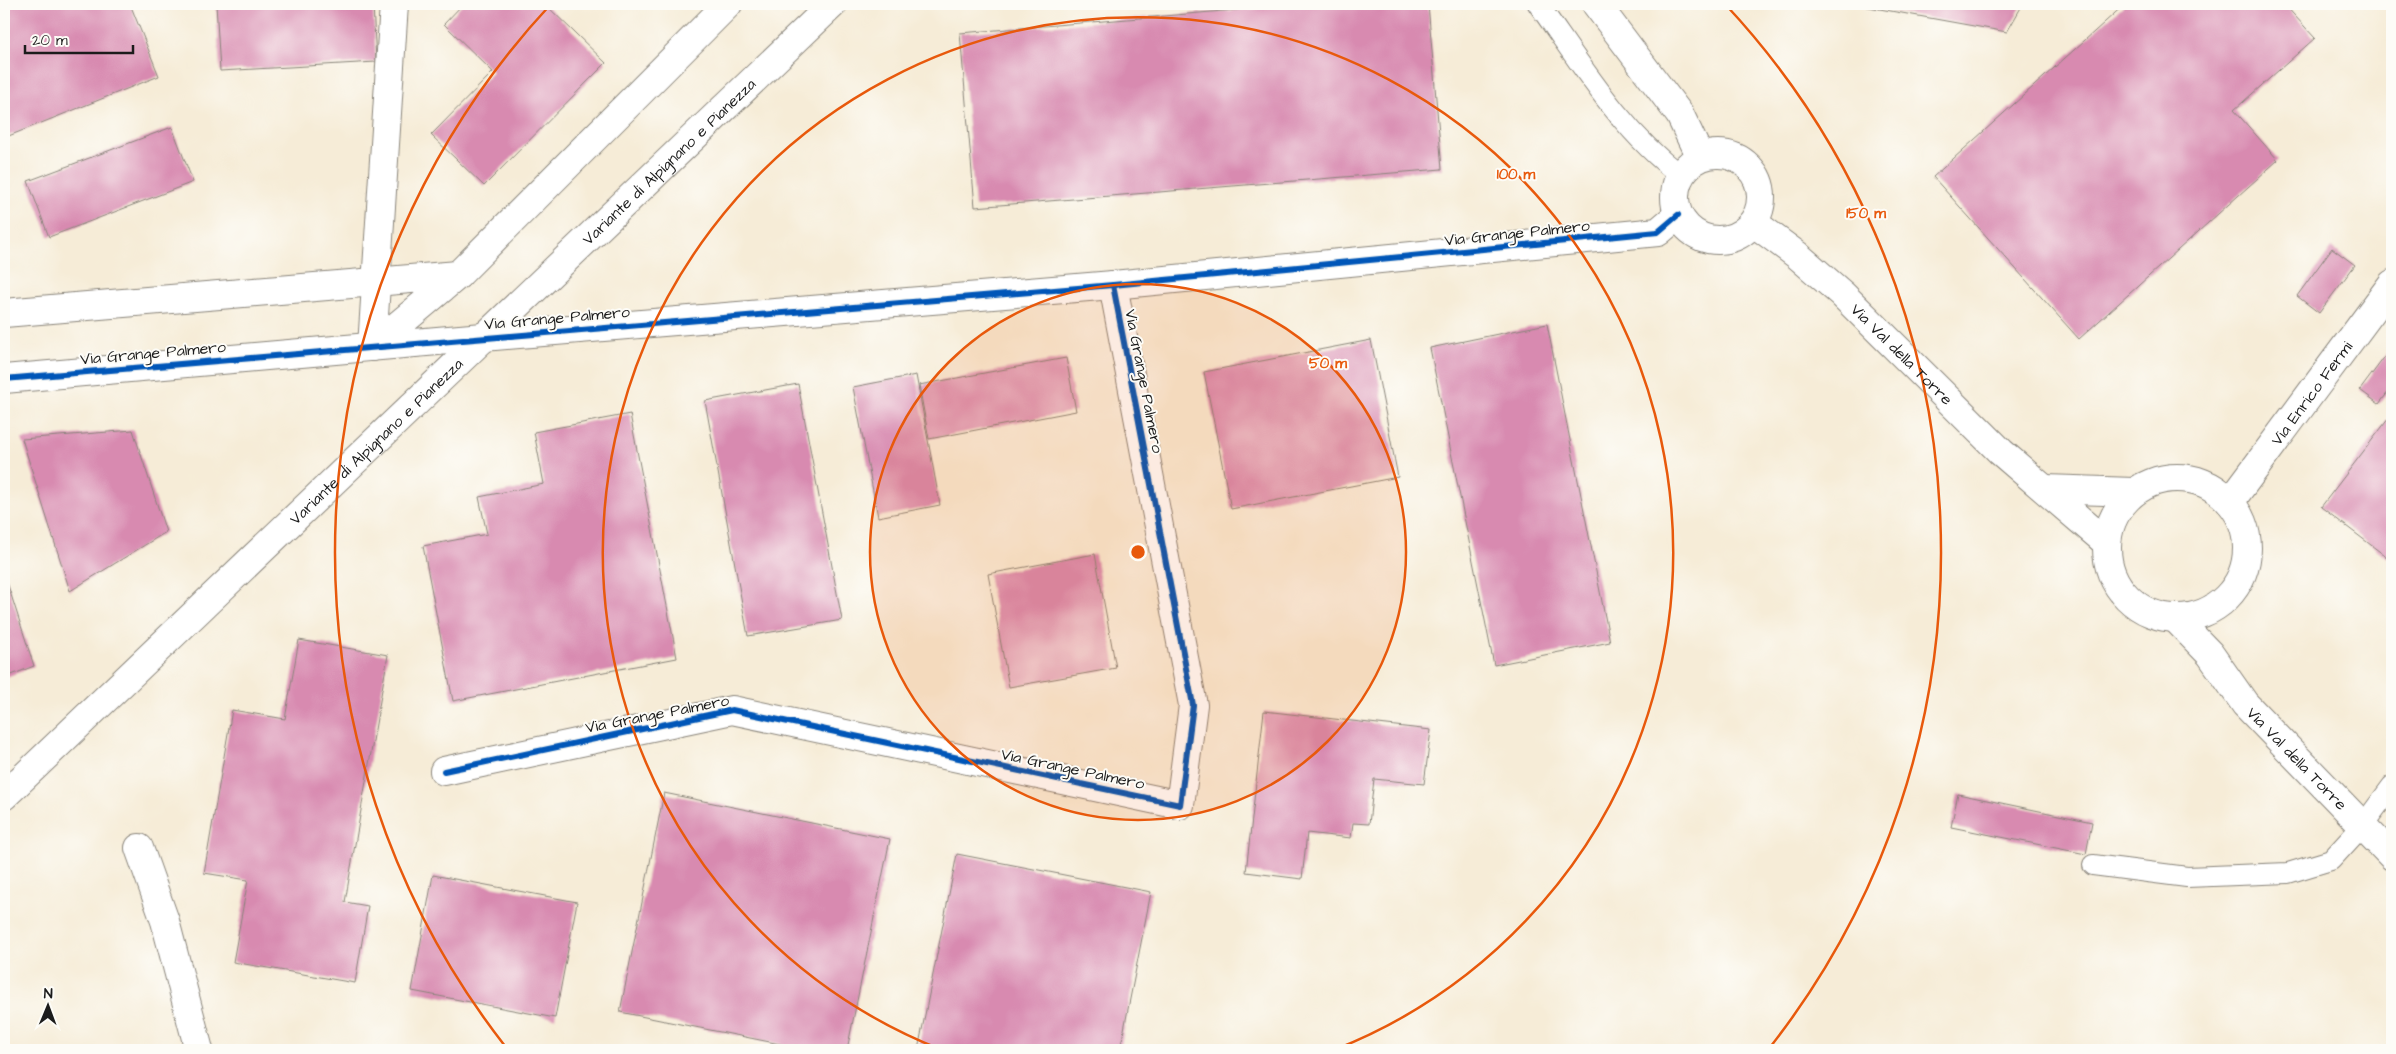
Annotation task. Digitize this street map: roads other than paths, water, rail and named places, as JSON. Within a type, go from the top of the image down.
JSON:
[{"type":"street","points":[[372,347],[394,4]]},
{"type":"street","points":[[372,347],[458,275],[728,4]]},
{"type":"street","name":"Variante di Alpignano e Pianezza","points":[[4,796],[833,4]]},
{"type":"street","points":[[1596,4],[1680,115],[1700,157]]},
{"type":"street","points":[[1713,154],[1727,154],[1740,159],[1750,167],[1759,180],[1762,195],[1761,210],[1754,223],[1743,234],[1729,240],[1714,241],[1699,236],[1686,227],[1678,215],[1675,202],[1675,188],[1680,176],[1689,165],[1700,157],[1713,154]]},
{"type":"street","name":"Via Grange Palmero","points":[[4,378],[1113,284],[1658,232],[1678,215]]},
{"type":"street","name":"Via Val della Torre","points":[[1754,223],[1797,255],[1842,294],[2001,452],[2106,543]]},
{"type":"street","points":[[4,314],[458,275]]},
{"type":"street","name":"Via Grange Palmero","points":[[444,771],[732,710],[1180,805],[1193,705],[1113,284]]},
{"type":"street","name":"Via Enrico Fermi","points":[[2230,502],[2392,284]]},
{"type":"street","points":[[2180,479],[2194,480],[2214,488],[2230,502],[2241,519],[2247,539],[2247,561],[2240,581],[2227,598],[2212,610],[2195,616],[2176,619],[2154,615],[2133,604],[2118,587],[2109,566],[2106,543],[2111,523],[2120,506],[2134,492],[2153,482],[2180,479]]},
{"type":"street","points":[[2045,489],[2134,492]]},
{"type":"street","points":[[2210,654],[2227,598]]},
{"type":"street","name":"Via Val della Torre","points":[[2176,619],[2210,654],[2245,704],[2392,856]]},
{"type":"street","points":[[139,848],[165,921],[199,1050]]},
{"type":"lane","points":[[1538,4],[1611,105],[1654,156],[1680,176]]},
{"type":"lane","points":[[2093,865],[2188,877],[2288,873],[2331,860],[2363,825],[2392,786]]}]
